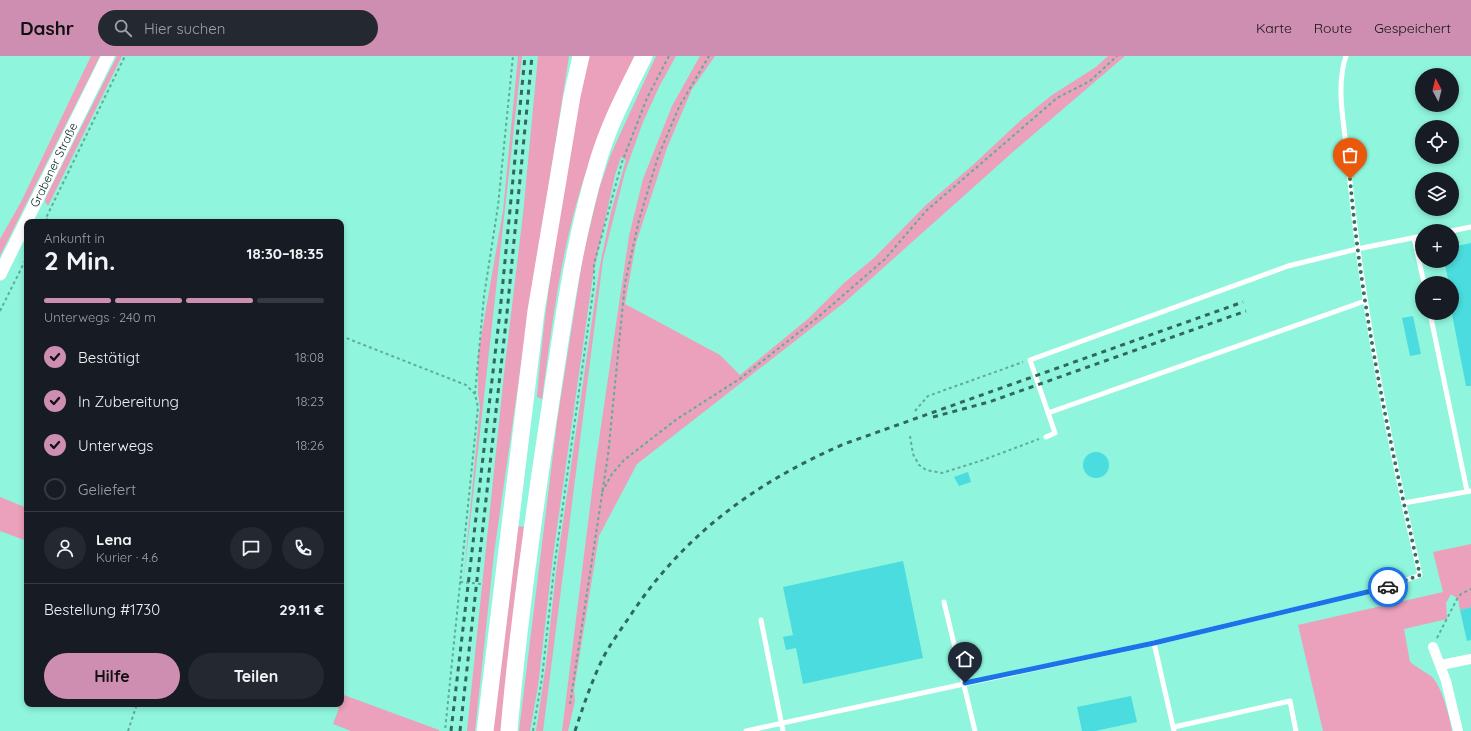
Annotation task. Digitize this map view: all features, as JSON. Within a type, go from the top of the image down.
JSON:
[{"type":"highway","points":[[485,731],[536,311],[572,96],[581,56]]},
{"type":"highway","points":[[509,731],[514,674],[535,502],[579,233],[598,160],[626,92],[644,56]]},
{"type":"street","name":"Grabener Straße","points":[[27,219],[108,56]]},
{"type":"street","name":"Grabener Straße","points":[[0,274],[24,226]]},
{"type":"street","points":[[1433,647],[1441,665],[1458,731]]},
{"type":"street","points":[[1441,665],[1471,659]]},
{"type":"lane","points":[[746,731],[1154,643],[1384,588],[1420,575],[1386,422],[1357,249],[1341,81],[1346,56]]},
{"type":"lane","points":[[1459,229],[1471,227]]},
{"type":"lane","points":[[1046,436],[1055,433],[1030,360],[1288,266],[1357,249],[1414,238],[1422,276]]},
{"type":"lane","points":[[1048,413],[1365,301]]},
{"type":"lane","points":[[1404,503],[1469,491],[1432,320]]},
{"type":"lane","points":[[944,602],[965,683],[975,731]]},
{"type":"lane","points":[[761,620],[783,731]]},
{"type":"lane","points":[[1154,643],[1174,729],[1290,701],[1296,731]]},
{"type":"path","points":[[46,218],[125,56]]},
{"type":"path","points":[[445,731],[478,407],[475,394],[484,296],[498,206],[513,56]]},
{"type":"path","points":[[533,731],[542,678],[552,584],[594,285],[594,264],[622,162],[648,98],[669,56]]},
{"type":"path","points":[[570,704],[608,455],[625,283],[639,220],[658,157],[679,107],[709,56]]},
{"type":"path","points":[[602,492],[612,474],[624,460],[677,419],[741,378],[817,318],[885,259],[926,211],[1057,98],[1090,81],[1117,56]]},
{"type":"path","points":[[0,311],[24,263]]},
{"type":"path","points":[[344,337],[466,385],[475,394]]},
{"type":"path","points":[[915,411],[928,396],[1030,360]]},
{"type":"path","points":[[910,436],[913,454],[919,465],[926,470],[942,473],[983,460],[1046,436]]},
{"type":"path","points":[[460,582],[482,584]]},
{"type":"path","points":[[1433,647],[1457,599],[1461,594],[1471,590]]},
{"type":"path","points":[[128,731],[136,707]]},
{"type":"shaded area","points":[[91,56],[100,56],[0,256],[0,239],[21,202]]},
{"type":"shaded area","points":[[117,56],[122,56],[48,206],[45,202],[46,197]]},
{"type":"shaded area","points":[[518,56],[522,56],[463,585],[480,407],[478,394],[478,355],[503,211]]},
{"type":"shaded area","points":[[538,56],[569,56],[524,344],[494,553],[475,731],[467,731],[505,365],[523,214]]},
{"type":"shaded area","points":[[587,56],[635,56],[598,141],[574,213],[560,274],[542,399],[537,397],[546,312],[558,226]]},
{"type":"shaded area","points":[[656,56],[676,56],[660,85],[643,122],[625,172],[603,260],[543,731],[536,731],[546,664],[557,564],[600,265],[611,212],[626,160],[621,157],[615,175],[593,275],[553,556],[538,686],[530,731],[519,731],[557,422],[583,255],[599,189],[611,154]]},
{"type":"shaded area","points":[[700,56],[715,56],[692,89],[667,148],[636,243],[625,304],[720,355],[740,375],[809,318],[845,282],[874,258],[926,205],[973,165],[1021,120],[1052,95],[1096,67],[1108,56],[1125,56],[1014,151],[845,302],[637,464],[599,536],[574,690],[575,701],[568,731],[562,731],[595,467],[629,236],[643,179],[672,106]]},
{"type":"shaded area","points":[[0,497],[24,507],[24,540],[0,531]]},
{"type":"shaded area","points":[[518,526],[524,527],[503,731],[493,731]]},
{"type":"shaded area","points":[[1471,544],[1471,607],[1460,610],[1458,599],[1451,594],[1446,603],[1447,619],[1404,629],[1410,662],[1431,676],[1435,681],[1444,702],[1452,731],[1323,731],[1298,625],[1443,592],[1433,552]]},
{"type":"shaded area","points":[[344,695],[439,731],[351,731],[333,724],[339,708],[337,707],[344,707]]},
{"type":"building","points":[[1471,243],[1471,386],[1466,386],[1453,320],[1459,320],[1459,276],[1447,276],[1446,268],[1459,268],[1459,246]]},
{"type":"building","points":[[1413,316],[1421,354],[1410,356],[1402,318]]},
{"type":"building","points":[[1096,452],[1105,456],[1109,465],[1105,474],[1096,478],[1087,474],[1083,465],[1087,456]]},
{"type":"building","points":[[968,472],[971,482],[959,486],[954,477]]},
{"type":"building","points":[[903,561],[923,658],[803,684],[796,648],[786,650],[783,637],[793,635],[783,587]]},
{"type":"building","points":[[1471,607],[1471,640],[1467,641],[1460,610]]},
{"type":"building","points":[[1131,696],[1137,722],[1095,731],[1082,731],[1077,707]]},
{"type":"railway","points":[[451,731],[500,312],[525,56]]},
{"type":"railway","points":[[460,731],[507,313],[532,56]]},
{"type":"railway","points":[[575,731],[602,660],[649,589],[696,537],[722,515],[750,495],[811,459],[844,444],[1243,302]]},
{"type":"railway","points":[[933,417],[989,402],[1246,311]]},
{"type":"way so far","points":[[1350,179],[1357,249],[1368,322],[1386,422],[1420,575],[1388,587]]},
{"type":"route","points":[[965,683],[1154,643],[1388,587]]}]
